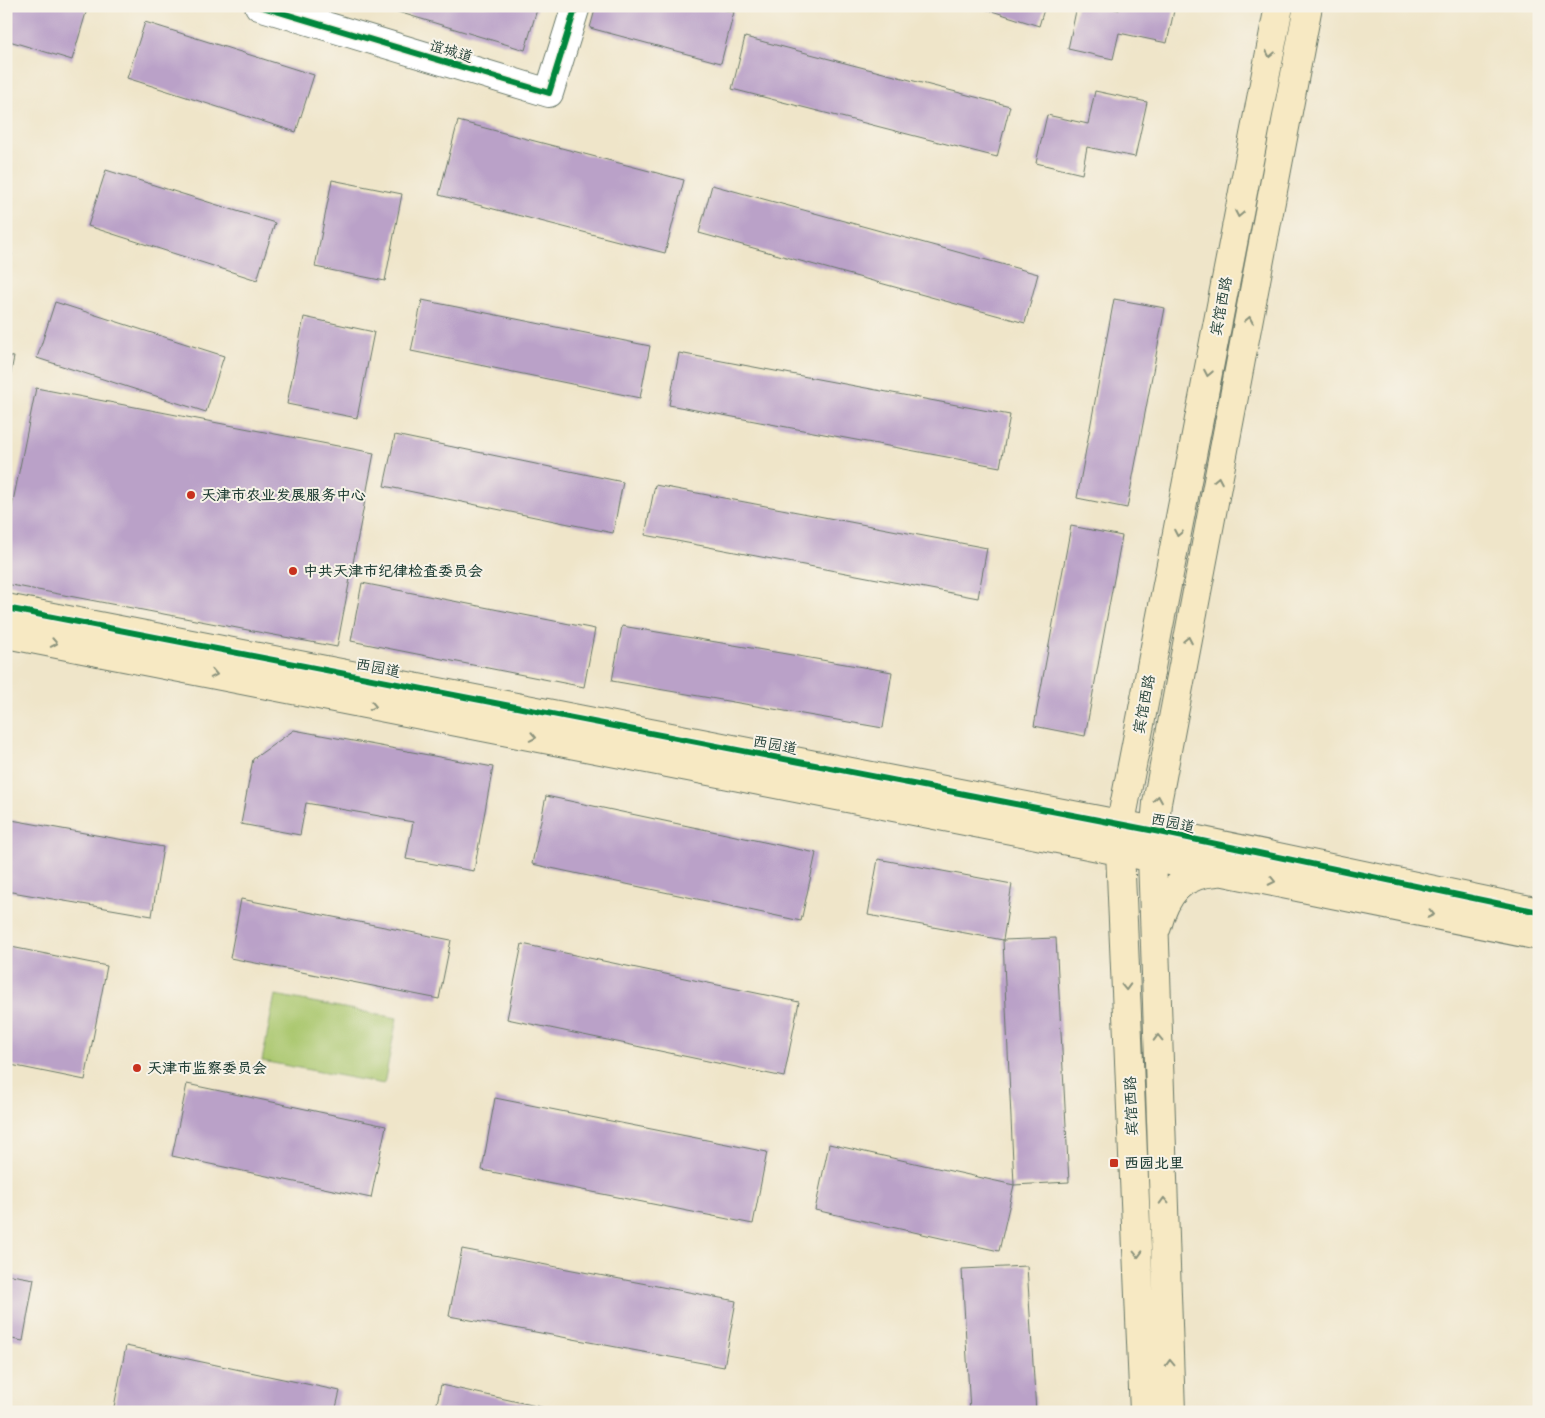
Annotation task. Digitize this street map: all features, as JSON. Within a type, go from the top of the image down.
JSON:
[{"type":"street","name":"谊城道","points":[[259,6],[549,93],[576,6]]},
{"type":"street","name":"宾馆西路","points":[[1144,1412],[1124,938],[1121,838],[1123,812],[1279,6]]},
{"type":"street","name":"宾馆西路","points":[[1171,1412],[1155,935],[1157,803],[1308,6]]},
{"type":"street","name":"西园道","points":[[6,608],[1121,838],[1156,855],[1228,860],[1539,912]]},
{"type":"street","name":"西园道","points":[[6,634],[1121,838]]},
{"type":"street","points":[[1124,938],[1137,898],[1156,855]]},
{"type":"street","name":"西园道","points":[[1228,860],[1539,936]]},
{"type":"street","points":[[1155,935],[1164,904],[1173,891],[1182,882],[1205,873],[1228,860]]},
{"type":"green space","points":[[275,995],[397,1018],[384,1084],[262,1061]]},
{"type":"building","points":[[6,6],[88,6],[72,60],[6,40]]},
{"type":"building","points":[[378,6],[538,6],[525,50]]},
{"type":"building","points":[[596,6],[710,6],[734,12],[721,63],[590,28]]},
{"type":"building","points":[[976,6],[1045,6],[1039,26]]},
{"type":"building","points":[[1077,6],[1104,6],[1119,10],[1120,6],[1175,6],[1167,43],[1119,33],[1113,59],[1068,49]]},
{"type":"building","points":[[145,22],[314,75],[296,132],[127,78]]},
{"type":"building","points":[[745,37],[1010,106],[997,157],[732,89]]},
{"type":"building","points":[[1095,91],[1147,102],[1135,157],[1087,147],[1082,174],[1036,163],[1047,115],[1088,124]]},
{"type":"building","points":[[458,121],[684,180],[665,253],[439,195]]},
{"type":"building","points":[[106,170],[275,223],[257,280],[88,226]]},
{"type":"building","points":[[332,180],[402,194],[385,281],[315,267]]},
{"type":"building","points":[[712,185],[1038,274],[1025,323],[699,233]]},
{"type":"building","points":[[6,252],[12,254],[7,271],[6,271]]},
{"type":"building","points":[[1114,299],[1165,308],[1127,508],[1077,498]]},
{"type":"building","points":[[422,300],[650,346],[640,398],[411,351]]},
{"type":"building","points":[[55,302],[224,356],[206,412],[37,358]]},
{"type":"building","points":[[304,317],[374,332],[357,418],[287,404]]},
{"type":"building","points":[[679,353],[1010,415],[1000,467],[669,405]]},
{"type":"building","points":[[6,356],[14,357],[7,392],[6,392]]},
{"type":"building","name":"天津市农业发展服务中心","points":[[36,388],[374,453],[337,647],[6,584],[6,536]]},
{"type":"building","points":[[395,435],[623,482],[613,533],[384,486]]},
{"type":"building","points":[[655,485],[987,548],[978,598],[645,535]]},
{"type":"building","points":[[1071,526],[1122,536],[1085,736],[1034,726]]},
{"type":"building","points":[[362,583],[595,629],[584,687],[351,641]]},
{"type":"building","points":[[622,626],[892,672],[883,728],[612,681]]},
{"type":"building","points":[[294,730],[493,767],[474,871],[406,859],[413,822],[306,803],[300,835],[241,824],[253,759]]},
{"type":"building","points":[[546,796],[816,853],[801,921],[532,864]]},
{"type":"building","points":[[6,819],[163,847],[152,916],[6,891]]},
{"type":"building","points":[[878,859],[1012,884],[1003,940],[868,915]]},
{"type":"building","points":[[241,899],[451,940],[439,999],[230,958]]},
{"type":"building","points":[[1056,938],[1069,1182],[1014,1185],[1003,940]]},
{"type":"building","points":[[522,944],[799,1002],[784,1077],[507,1019]]},
{"type":"building","points":[[6,946],[107,966],[85,1080],[6,1064]]},
{"type":"building","points":[[187,1084],[386,1126],[371,1198],[172,1156]]},
{"type":"building","points":[[495,1098],[767,1152],[753,1224],[482,1170]]},
{"type":"building","points":[[829,1144],[1014,1185],[999,1251],[815,1210]]},
{"type":"building","points":[[462,1249],[736,1301],[724,1367],[449,1316]]},
{"type":"building","points":[[1027,1266],[1036,1412],[970,1412],[962,1269]]},
{"type":"building","points":[[6,1274],[34,1279],[23,1341],[6,1338]]},
{"type":"building","points":[[126,1346],[340,1391],[335,1412],[113,1412]]},
{"type":"building","points":[[441,1385],[559,1411],[559,1412],[435,1412]]},
{"type":"cycle path","points":[[259,6],[549,93],[576,6]]},
{"type":"cycle path","points":[[6,608],[1155,831],[1539,912]]},
{"type":"place","name":"天津市农业发展服务中心","points":[[191,495]]},
{"type":"place","name":"中共天津市纪律检查委员会","points":[[293,571]]},
{"type":"place","name":"天津市监察委员会","points":[[137,1068]]},
{"type":"place","name":"西园北里","points":[[1114,1163]]}]
